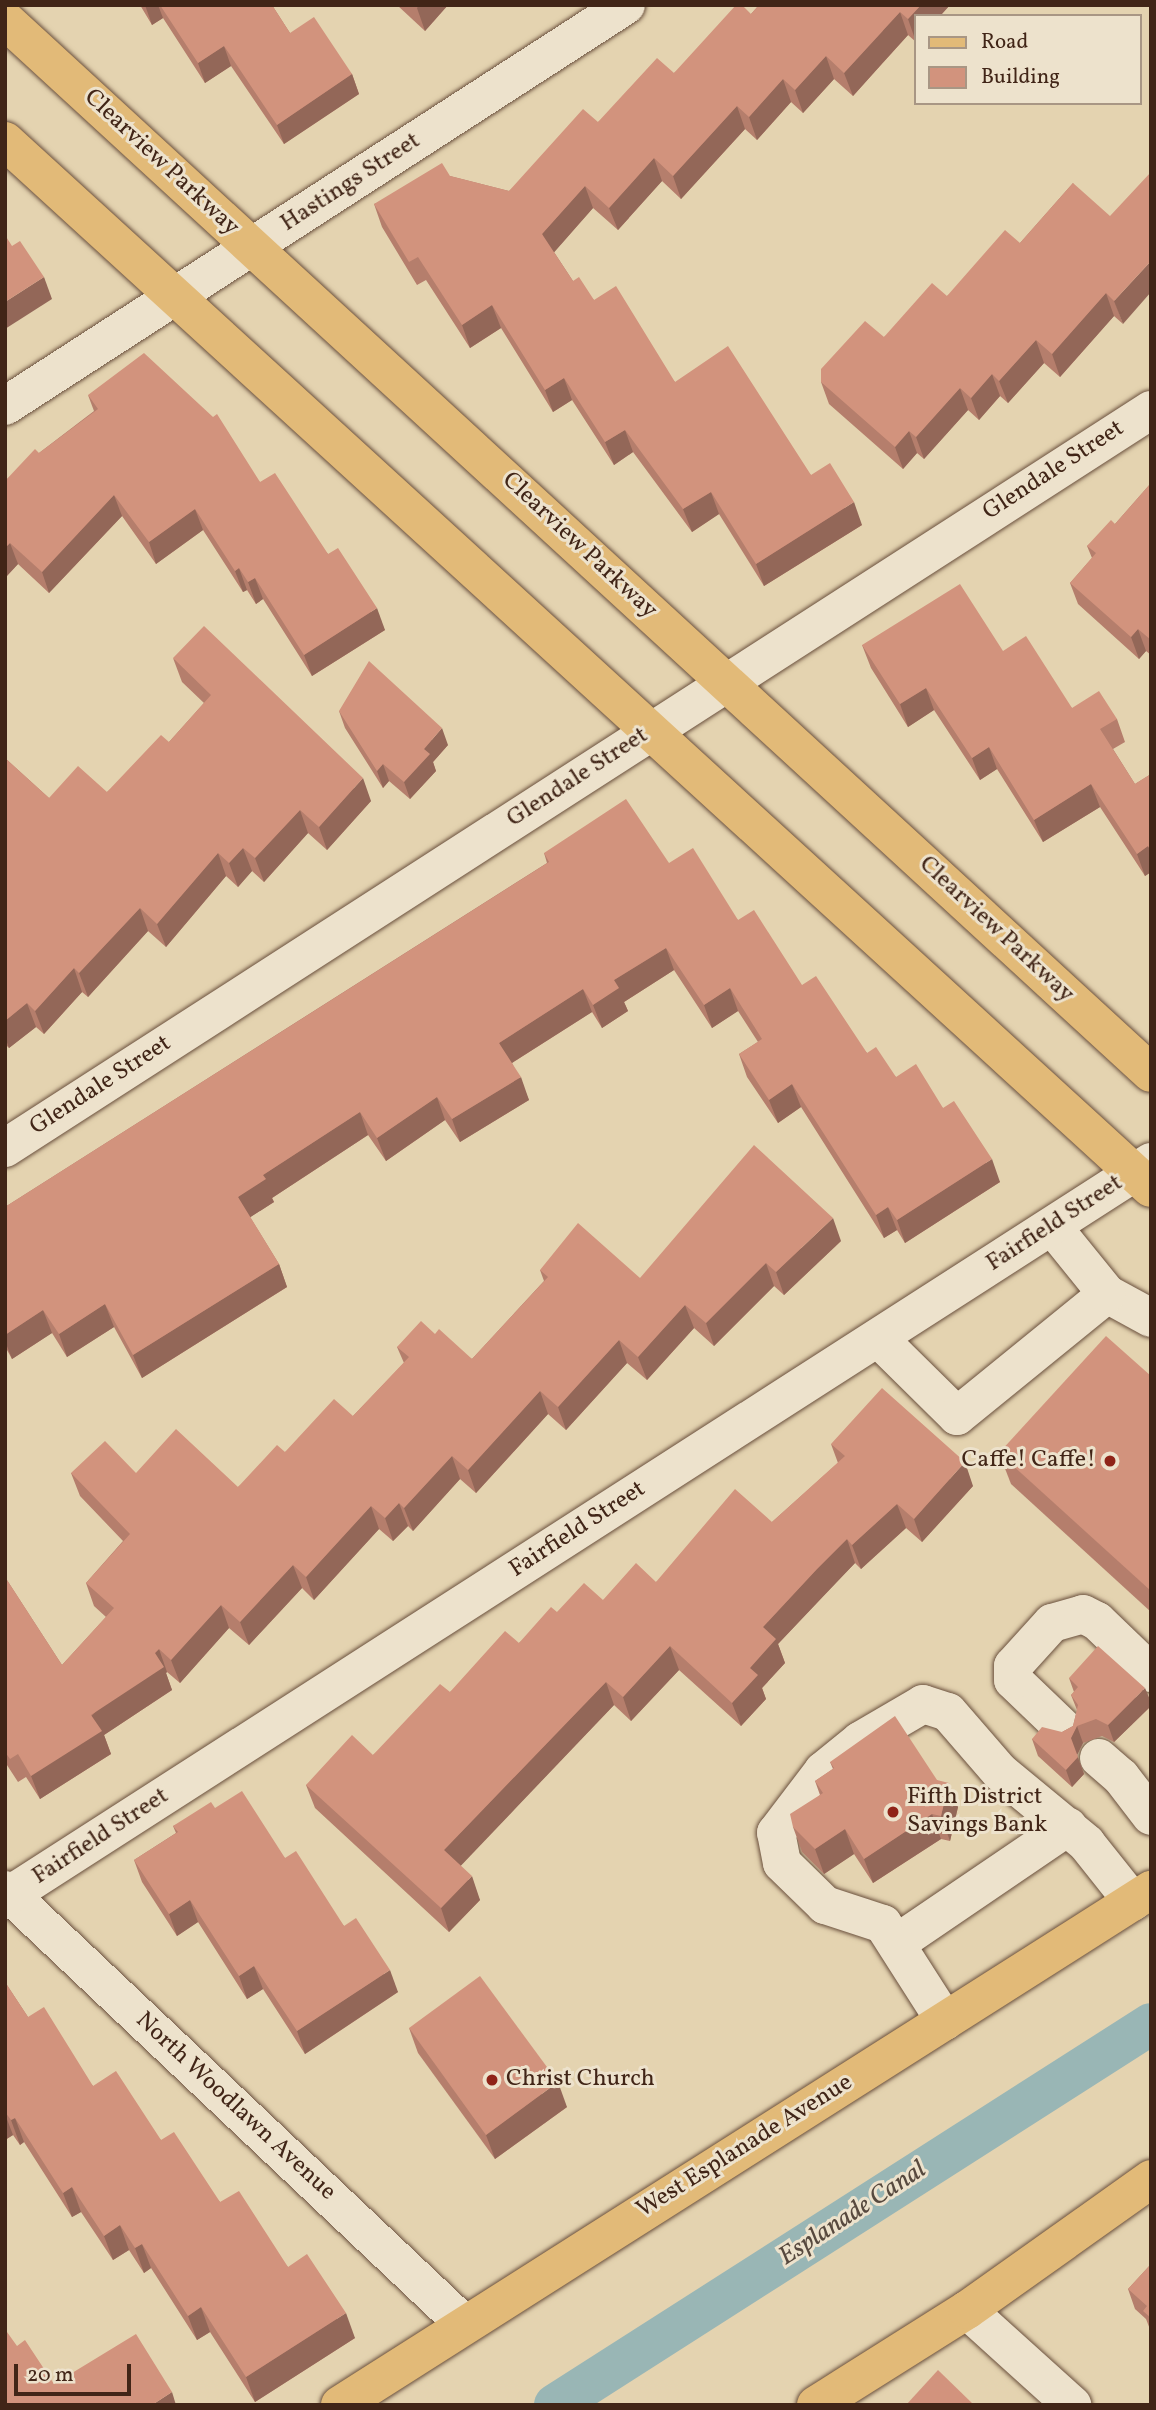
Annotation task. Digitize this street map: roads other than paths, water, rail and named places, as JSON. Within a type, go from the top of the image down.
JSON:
[{"type":"main road","name":"Clearview Parkway","points":[[5,20],[1151,1073]]},
{"type":"main road","points":[[5,141],[1145,1174]]},
{"type":"main road","name":"West Esplanade Avenue","points":[[340,2405],[1142,1896]]},
{"type":"main road","points":[[816,2405],[968,2310],[1151,2179]]},
{"type":"street","name":"Hastings Street","points":[[5,406],[626,5]]},
{"type":"street","name":"Glendale Street","points":[[5,1148],[726,681],[1151,410]]},
{"type":"street","name":"Fairfield Street","points":[[7,1895],[1052,1226],[1145,1174]]},
{"type":"street","points":[[1052,1226],[1107,1293],[1151,1318]]},
{"type":"street","points":[[878,1338],[957,1416],[1107,1293]]},
{"type":"street","points":[[1063,1728],[1013,1680],[1013,1666],[1052,1623],[1083,1614],[1097,1621],[1151,1673]]},
{"type":"street","points":[[945,2021],[883,1924],[825,1905],[782,1863],[776,1833],[823,1771],[860,1741],[923,1704],[947,1712],[1000,1772],[1068,1827],[1142,1896]]},
{"type":"street","points":[[1099,1758],[1121,1777],[1151,1816]]},
{"type":"street","points":[[897,1943],[1068,1827]]},
{"type":"street","name":"North Woodlawn Avenue","points":[[7,1895],[464,2324]]},
{"type":"street","points":[[968,2310],[1072,2405]]},
{"type":"waterway","name":"Esplanade Canal","points":[[555,2405],[1151,2024]]},
{"type":"place","name":"Caffe! Caffe!","points":[[1110,1461]]},
{"type":"place","name":"Fifth District Savings Bank","points":[[893,1812]]},
{"type":"place","name":"Christ Church","points":[[492,2080]]}]
